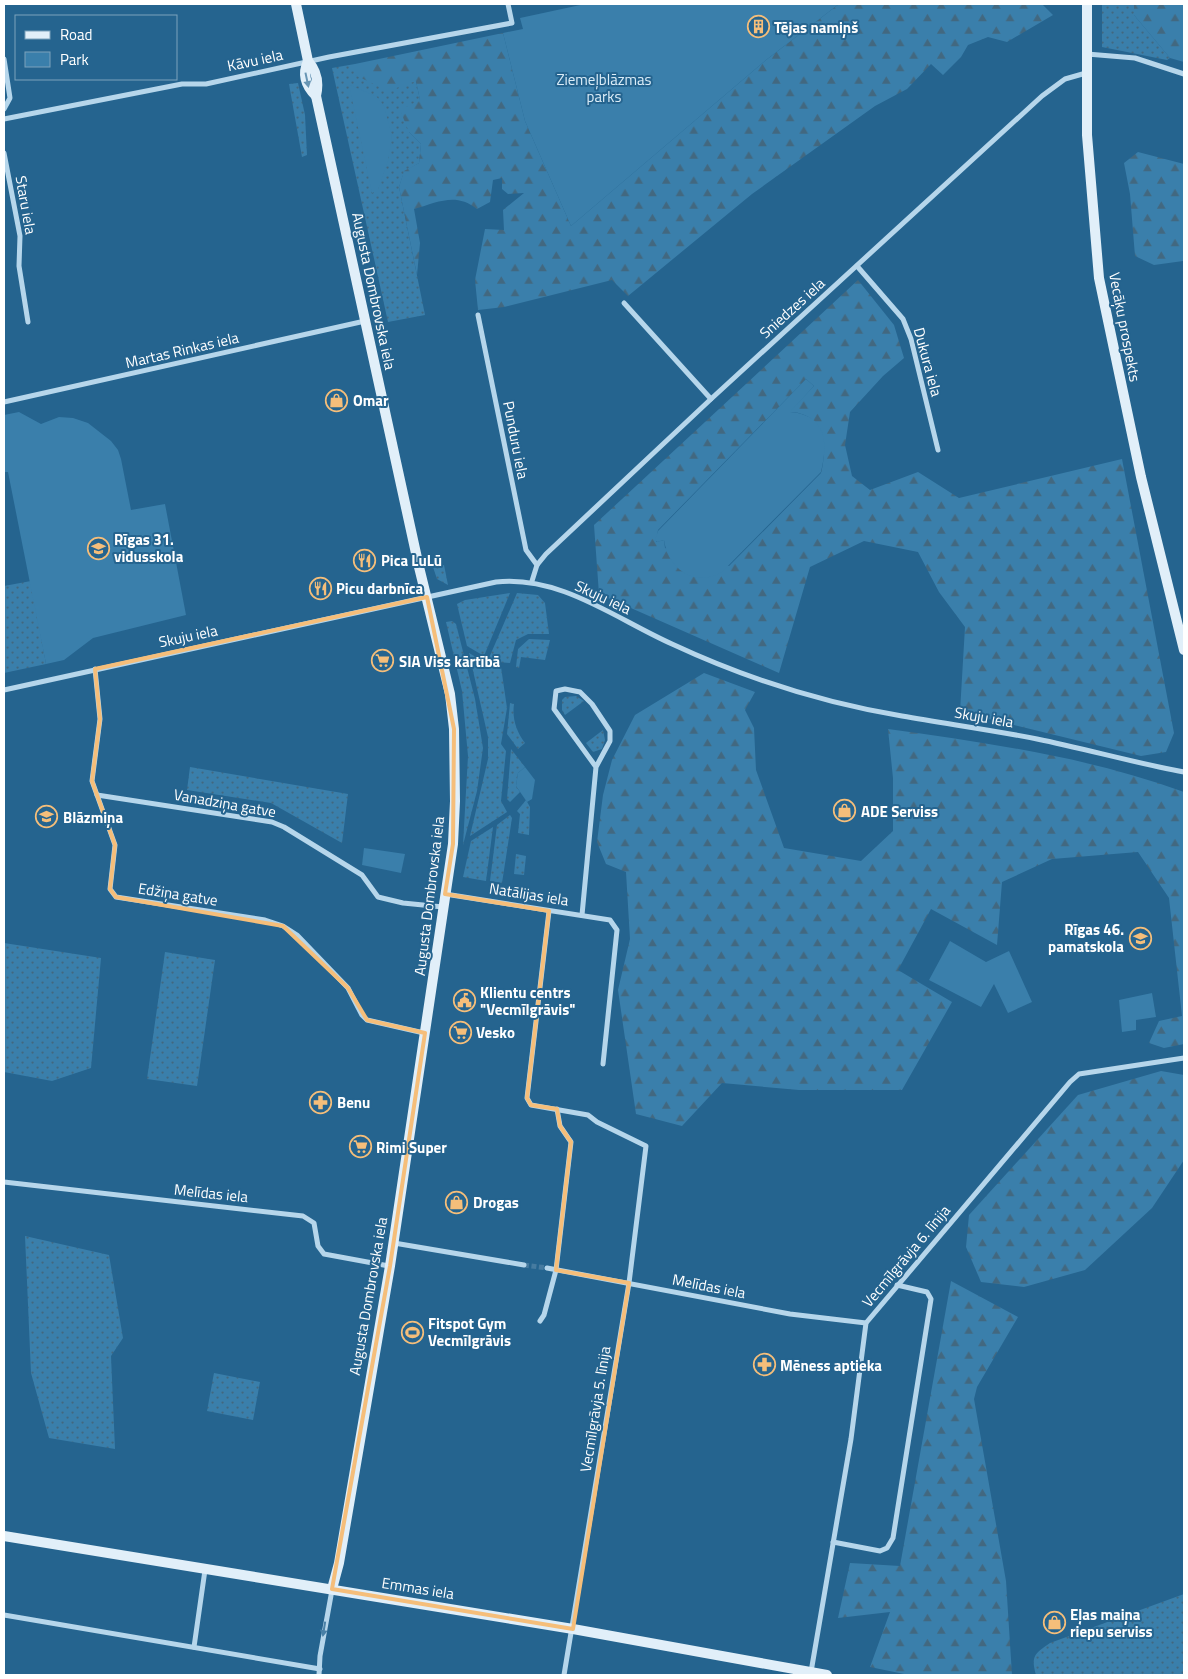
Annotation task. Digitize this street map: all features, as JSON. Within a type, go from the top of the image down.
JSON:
[{"type":"main road","name":"Augusta Dombrovska iela","points":[[296,4],[308,61],[304,70],[308,88],[316,96],[450,694],[454,729],[455,801],[453,844],[394,1243],[339,1563],[332,1589]]},
{"type":"main road","name":"Vecāķu prospekts","points":[[1087,4],[1087,143],[1099,278],[1141,477],[1184,650]]},
{"type":"main road","name":"Emmas iela","points":[[4,1536],[573,1628],[827,1675]]},
{"type":"street","name":"Kāvu iela","points":[[4,119],[182,84],[206,84],[308,61],[512,23],[508,4]]},
{"type":"street","points":[[1086,54],[1134,58],[1184,74]]},
{"type":"street","points":[[4,59],[10,98],[4,109]]},
{"type":"street","name":"Sniedzes iela","points":[[532,581],[537,565],[711,399],[1042,96],[1066,79],[1086,73]]},
{"type":"street","name":"Staru iela","points":[[4,153],[20,236],[19,266],[28,322]]},
{"type":"street","name":"Dukura iela","points":[[857,266],[894,307],[903,320],[911,339],[938,450]]},
{"type":"street","points":[[624,303],[711,399]]},
{"type":"street","name":"Punduru iela","points":[[478,316],[526,550],[537,565]]},
{"type":"street","name":"Martas Rinkas iela","points":[[4,402],[365,321]]},
{"type":"street","name":"Skuju iela","points":[[4,690],[496,582],[517,579],[532,581],[593,604],[706,660],[768,682],[879,712],[1036,738],[1184,772]]},
{"type":"street","name":"Edžiņa gatve","points":[[95,669],[100,719],[92,781],[116,845],[110,889],[116,897],[265,920],[283,926],[297,935],[348,988],[367,1020],[425,1033]]},
{"type":"street","points":[[582,915],[596,767],[610,741],[610,731],[592,704],[580,692],[565,689],[556,691],[554,709],[596,767]]},
{"type":"street","name":"Vanadziņa gatve","points":[[97,795],[272,822],[284,827],[362,875],[378,897],[443,907]]},
{"type":"street","name":"Natālijas iela","points":[[445,894],[610,920],[617,930],[603,1064]]},
{"type":"street","points":[[540,1322],[544,1315],[556,1270],[571,1142],[560,1126],[556,1110],[531,1105],[527,1098],[549,911]]},
{"type":"street","name":"Vecmīlgrāvja 6. līnija","points":[[811,1672],[851,1438],[866,1323],[1054,1100],[1079,1074],[1184,1058]]},
{"type":"street","name":"Vecmīlgrāvja 5. līnija","points":[[556,1110],[588,1114],[596,1122],[646,1146],[629,1283],[564,1675]]},
{"type":"street","name":"Melīdas iela","points":[[4,1182],[303,1216],[314,1223],[318,1246],[324,1254],[390,1266]]},
{"type":"street","points":[[394,1243],[524,1265]]},
{"type":"street","name":"Melīdas iela","points":[[547,1268],[790,1314],[866,1323]]},
{"type":"street","points":[[834,1542],[880,1551],[888,1548],[893,1538],[931,1299],[927,1292],[897,1285]]},
{"type":"street","points":[[194,1647],[205,1570]]},
{"type":"street","name":"Augusta Dombrovska iela","points":[[319,1675],[320,1656],[332,1589]]},
{"type":"street","points":[[4,1615],[320,1669]]},
{"type":"highlighted area","points":[[427,597],[454,729],[453,844],[445,894],[549,911],[527,1098],[531,1105],[557,1109],[560,1126],[571,1142],[556,1270],[629,1283],[573,1629],[332,1589],[390,1266],[425,1033],[367,1020],[348,988],[283,926],[116,897],[110,889],[115,845],[92,781],[100,719],[95,669]]},
{"type":"green space","name":"Ziemeļblāzmas parks","points":[[585,4],[839,4],[766,60],[571,226],[525,121],[503,33],[523,29],[520,18]]},
{"type":"green space","points":[[839,4],[1042,4],[1053,15],[1007,42],[988,37],[968,45],[961,57],[943,75],[931,64],[907,89],[875,106],[752,194],[628,296],[612,280],[504,307],[478,310],[475,280],[485,229],[504,230],[503,210],[524,193],[508,194],[502,189],[502,178],[493,180],[490,202],[477,209],[462,201],[447,200],[414,209],[420,243],[417,275],[399,187],[404,171],[419,163],[421,144],[409,132],[400,110],[420,100],[416,81],[388,91],[355,75],[355,64],[503,33],[525,121],[571,226],[766,60]]},
{"type":"green space","points":[[1102,4],[1134,4],[1134,15],[1170,58],[1167,60],[1102,47]]},
{"type":"green space","points":[[1134,4],[1184,4],[1184,62],[1170,58],[1134,15]]},
{"type":"green space","points":[[355,64],[355,75],[416,81],[420,100],[409,132],[421,144],[419,163],[404,172],[399,187],[425,315],[388,322],[332,68]]},
{"type":"green space","points":[[298,83],[305,115],[307,155],[302,157],[289,84]]},
{"type":"green space","points":[[349,85],[376,96],[384,106],[392,136],[388,161],[378,190],[372,193]]},
{"type":"green space","points":[[1138,152],[1184,164],[1184,263],[1183,261],[1154,265],[1135,256],[1130,194],[1124,163]]},
{"type":"green space","points":[[858,280],[894,325],[904,358],[883,376],[850,412],[845,445],[852,476],[870,490],[918,472],[959,498],[1122,459],[1174,733],[1166,752],[1141,756],[960,712],[965,627],[939,592],[918,552],[864,541],[810,567],[779,673],[599,594],[594,525]],"holes":[[[806,379],[814,386],[789,412],[800,414],[816,424],[823,442],[824,452],[821,473],[729,566],[665,548],[664,540],[656,542],[658,530]]]},
{"type":"green space","points":[[806,379],[814,386],[790,412],[802,414],[811,419],[822,432],[824,451],[821,472],[722,572],[702,578],[684,573],[671,559],[664,540],[657,542],[655,540],[658,531]]},
{"type":"green space","name":"Rīgas 31. vidusskola","points":[[19,412],[41,424],[59,417],[73,418],[88,423],[111,441],[118,450],[131,510],[165,504],[186,615],[93,638],[64,660],[46,664],[8,472],[4,472],[4,415]]},
{"type":"green space","points":[[444,565],[448,585],[437,579],[433,567]]},
{"type":"green space","points":[[31,581],[46,664],[4,673],[4,586]]},
{"type":"green space","points":[[510,593],[484,656],[467,646],[457,604],[465,600]]},
{"type":"green space","points":[[517,593],[538,595],[545,603],[549,634],[528,634],[516,640],[510,663],[497,662],[489,658]]},
{"type":"green space","points":[[452,621],[456,624],[475,699],[483,748],[477,791],[463,845],[468,756],[462,691],[446,622]]},
{"type":"green space","points":[[529,639],[550,640],[545,660],[521,657],[519,668],[516,667],[518,649]]},
{"type":"green space","points":[[469,653],[493,667],[501,667],[507,708],[501,744],[506,751],[501,801],[507,812],[470,836],[488,759],[488,737]]},
{"type":"green space","points":[[704,673],[755,692],[745,710],[754,728],[756,770],[784,848],[861,861],[893,831],[893,778],[888,729],[1000,746],[1075,760],[1111,769],[1184,792],[1184,1044],[1164,1048],[1149,1043],[1159,1021],[1182,1016],[1169,898],[1138,852],[1052,859],[1002,882],[997,945],[931,909],[898,970],[952,1002],[902,1090],[799,1090],[722,1083],[682,1126],[636,1114],[618,990],[630,939],[626,872],[606,864],[597,842],[603,795],[612,760],[635,715]]},
{"type":"green space","points":[[576,696],[584,701],[565,715],[562,710],[562,700],[565,697]]},
{"type":"green space","points":[[510,703],[514,704],[515,724],[525,743],[518,749],[507,734]]},
{"type":"green space","points":[[603,730],[605,740],[602,749],[593,752],[586,743]]},
{"type":"green space","points":[[511,749],[525,767],[518,773],[516,786],[520,792],[510,802],[507,799]]},
{"type":"green space","points":[[190,767],[348,794],[342,843],[271,803],[187,790]]},
{"type":"green space","points":[[525,767],[535,780],[532,799],[527,802],[516,786],[518,773]]},
{"type":"green space","points":[[526,800],[530,807],[529,835],[518,833],[520,814],[517,811]]},
{"type":"green space","points":[[510,815],[512,818],[502,883],[490,881],[497,825]]},
{"type":"green space","points":[[493,827],[486,881],[463,877],[471,841]]},
{"type":"green space","points":[[364,848],[405,854],[401,873],[362,865]]},
{"type":"green space","points":[[516,854],[526,856],[524,875],[514,874]]},
{"type":"green space","points":[[950,941],[986,962],[1009,951],[1032,1002],[1008,1013],[994,984],[981,1007],[929,980]]},
{"type":"green space","points":[[4,943],[101,958],[91,1068],[52,1081],[4,1072]]},
{"type":"green space","points":[[165,952],[215,960],[197,1086],[147,1079]]},
{"type":"green space","points":[[1152,993],[1156,1017],[1136,1020],[1136,1030],[1122,1032],[1119,1000]]},
{"type":"green space","points":[[1161,1071],[1184,1075],[1184,1160],[1152,1208],[1085,1270],[1024,1287],[981,1282],[966,1247],[969,1215],[1078,1095]]},
{"type":"green space","points":[[25,1236],[109,1255],[123,1338],[111,1356],[115,1449],[49,1438],[31,1373]]},
{"type":"green space","points":[[951,1281],[1018,1317],[977,1387],[974,1399],[1006,1581],[1012,1675],[909,1675],[870,1667],[890,1612],[838,1618],[850,1563],[900,1566]]},
{"type":"green space","points":[[214,1373],[260,1382],[253,1420],[207,1411]]},
{"type":"green space","points":[[1184,1594],[1184,1675],[1036,1675],[1035,1656],[1050,1643]]},
{"type":"tunnel","points":[[524,1265],[547,1268]]},
{"type":"place","name":"Tējas namiņš","points":[[758,27]]},
{"type":"place","name":"Omar","points":[[337,400]]},
{"type":"place","name":"Rīgas 31. vidusskola","points":[[98,548]]},
{"type":"place","name":"Pica LuLū","points":[[365,560]]},
{"type":"place","name":"Picu darbnīca","points":[[320,588]]},
{"type":"place","name":"SIA Viss kārtībā","points":[[383,661]]},
{"type":"place","name":"ADE Serviss","points":[[845,811]]},
{"type":"place","name":"Blāzmiņa","points":[[47,817]]},
{"type":"place","name":"Rīgas 46. pamatskola","points":[[1140,938]]},
{"type":"place","name":"Klientu centrs \"Vecmīlgrāvis\"","points":[[464,1001]]},
{"type":"place","name":"Vesko","points":[[460,1032]]},
{"type":"place","name":"Benu","points":[[321,1102]]},
{"type":"place","name":"Rimi Super","points":[[360,1147]]},
{"type":"place","name":"Drogas","points":[[457,1202]]},
{"type":"place","name":"Fitspot Gym Vecmīlgrāvis","points":[[412,1332]]},
{"type":"place","name":"Mēness aptieka","points":[[764,1365]]},
{"type":"place","name":"Eļas maiņa riepu serviss","points":[[1054,1623]]}]
